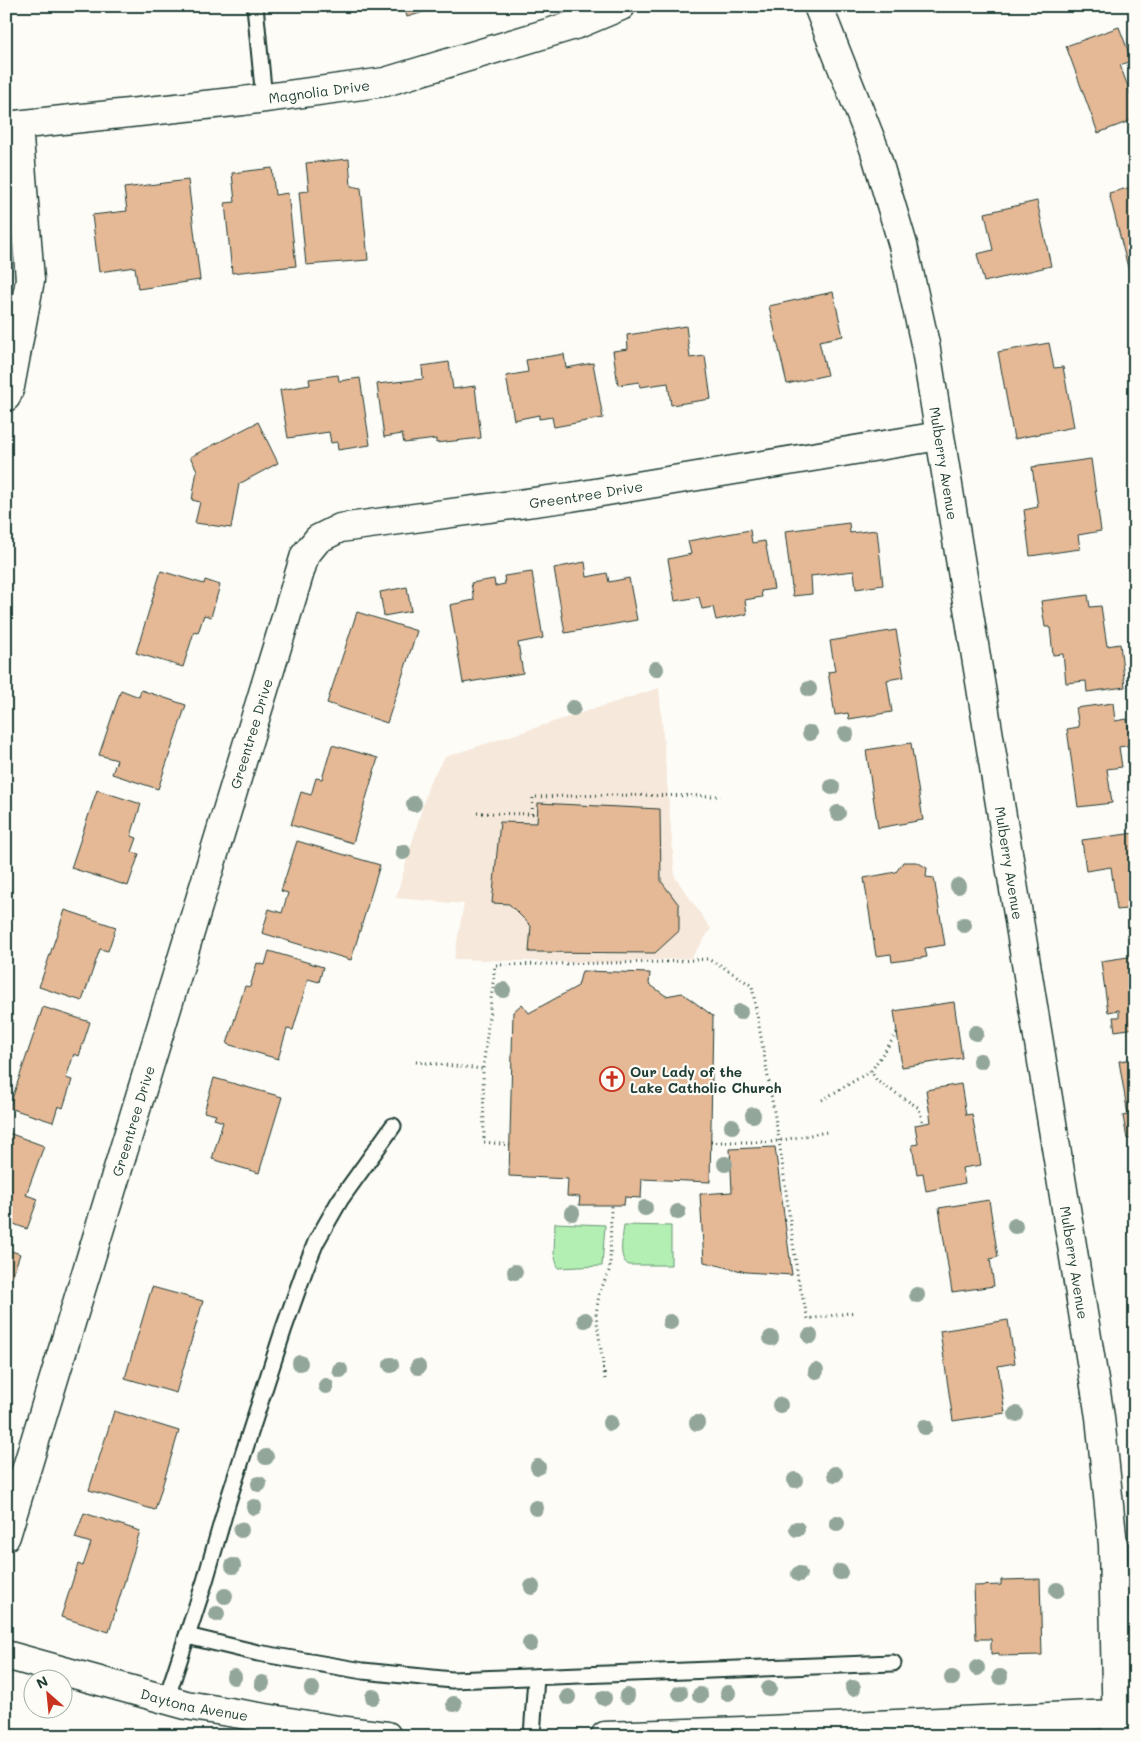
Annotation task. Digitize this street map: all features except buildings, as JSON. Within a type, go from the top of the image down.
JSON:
[{"type":"street","name":"Magnolia Drive","points":[[12,126],[264,99],[385,82],[578,24],[622,6]]},
{"type":"street","name":"Mulberry Avenue","points":[[818,6],[874,148],[903,246],[924,344],[1100,1417],[1113,1545],[1123,1721]]},
{"type":"street","points":[[6,397],[10,387],[30,280],[12,126]]},
{"type":"street","name":"Greentree Drive","points":[[6,1536],[305,555],[318,539],[340,528],[571,497],[939,436]]},
{"type":"street","name":"Daytona Avenue","points":[[6,1654],[166,1700],[225,1712],[387,1736]]},
{"type":"street","points":[[605,1736],[743,1734],[1123,1721]]},
{"type":"lane","points":[[255,6],[264,99]]},
{"type":"lane","points":[[166,1700],[206,1581],[228,1500],[305,1269],[316,1242],[340,1200],[393,1126]]},
{"type":"lane","points":[[187,1636],[258,1652],[363,1671],[452,1680],[893,1663]]},
{"type":"lane","points":[[532,1736],[536,1677]]},
{"type":"path","points":[[477,813],[532,814],[533,797],[607,795],[721,796]]},
{"type":"path","points":[[510,1145],[484,1142],[483,1069],[494,965],[665,962],[707,959],[720,965],[752,986],[779,1140],[798,1279],[808,1319],[856,1312]]},
{"type":"path","points":[[822,1100],[870,1071],[897,1033]]},
{"type":"path","points":[[416,1062],[483,1069]]},
{"type":"path","points":[[870,1071],[876,1081],[919,1108],[923,1124]]},
{"type":"path","points":[[711,1142],[779,1140],[827,1132]]},
{"type":"path","points":[[605,1379],[596,1315],[599,1294],[610,1269],[611,1205]]},
{"type":"shaded area","points":[[659,688],[675,877],[711,929],[691,958],[600,963],[454,959],[464,904],[396,898],[430,781],[445,757]]},
{"type":"green space","points":[[555,1223],[605,1225],[602,1266],[558,1268],[554,1254]]},
{"type":"green space","points":[[624,1225],[671,1226],[671,1265],[629,1265],[625,1262],[622,1253]]},
{"type":"place","name":"Our Lady of the Lake Catholic Church","points":[[612,1079]]}]
